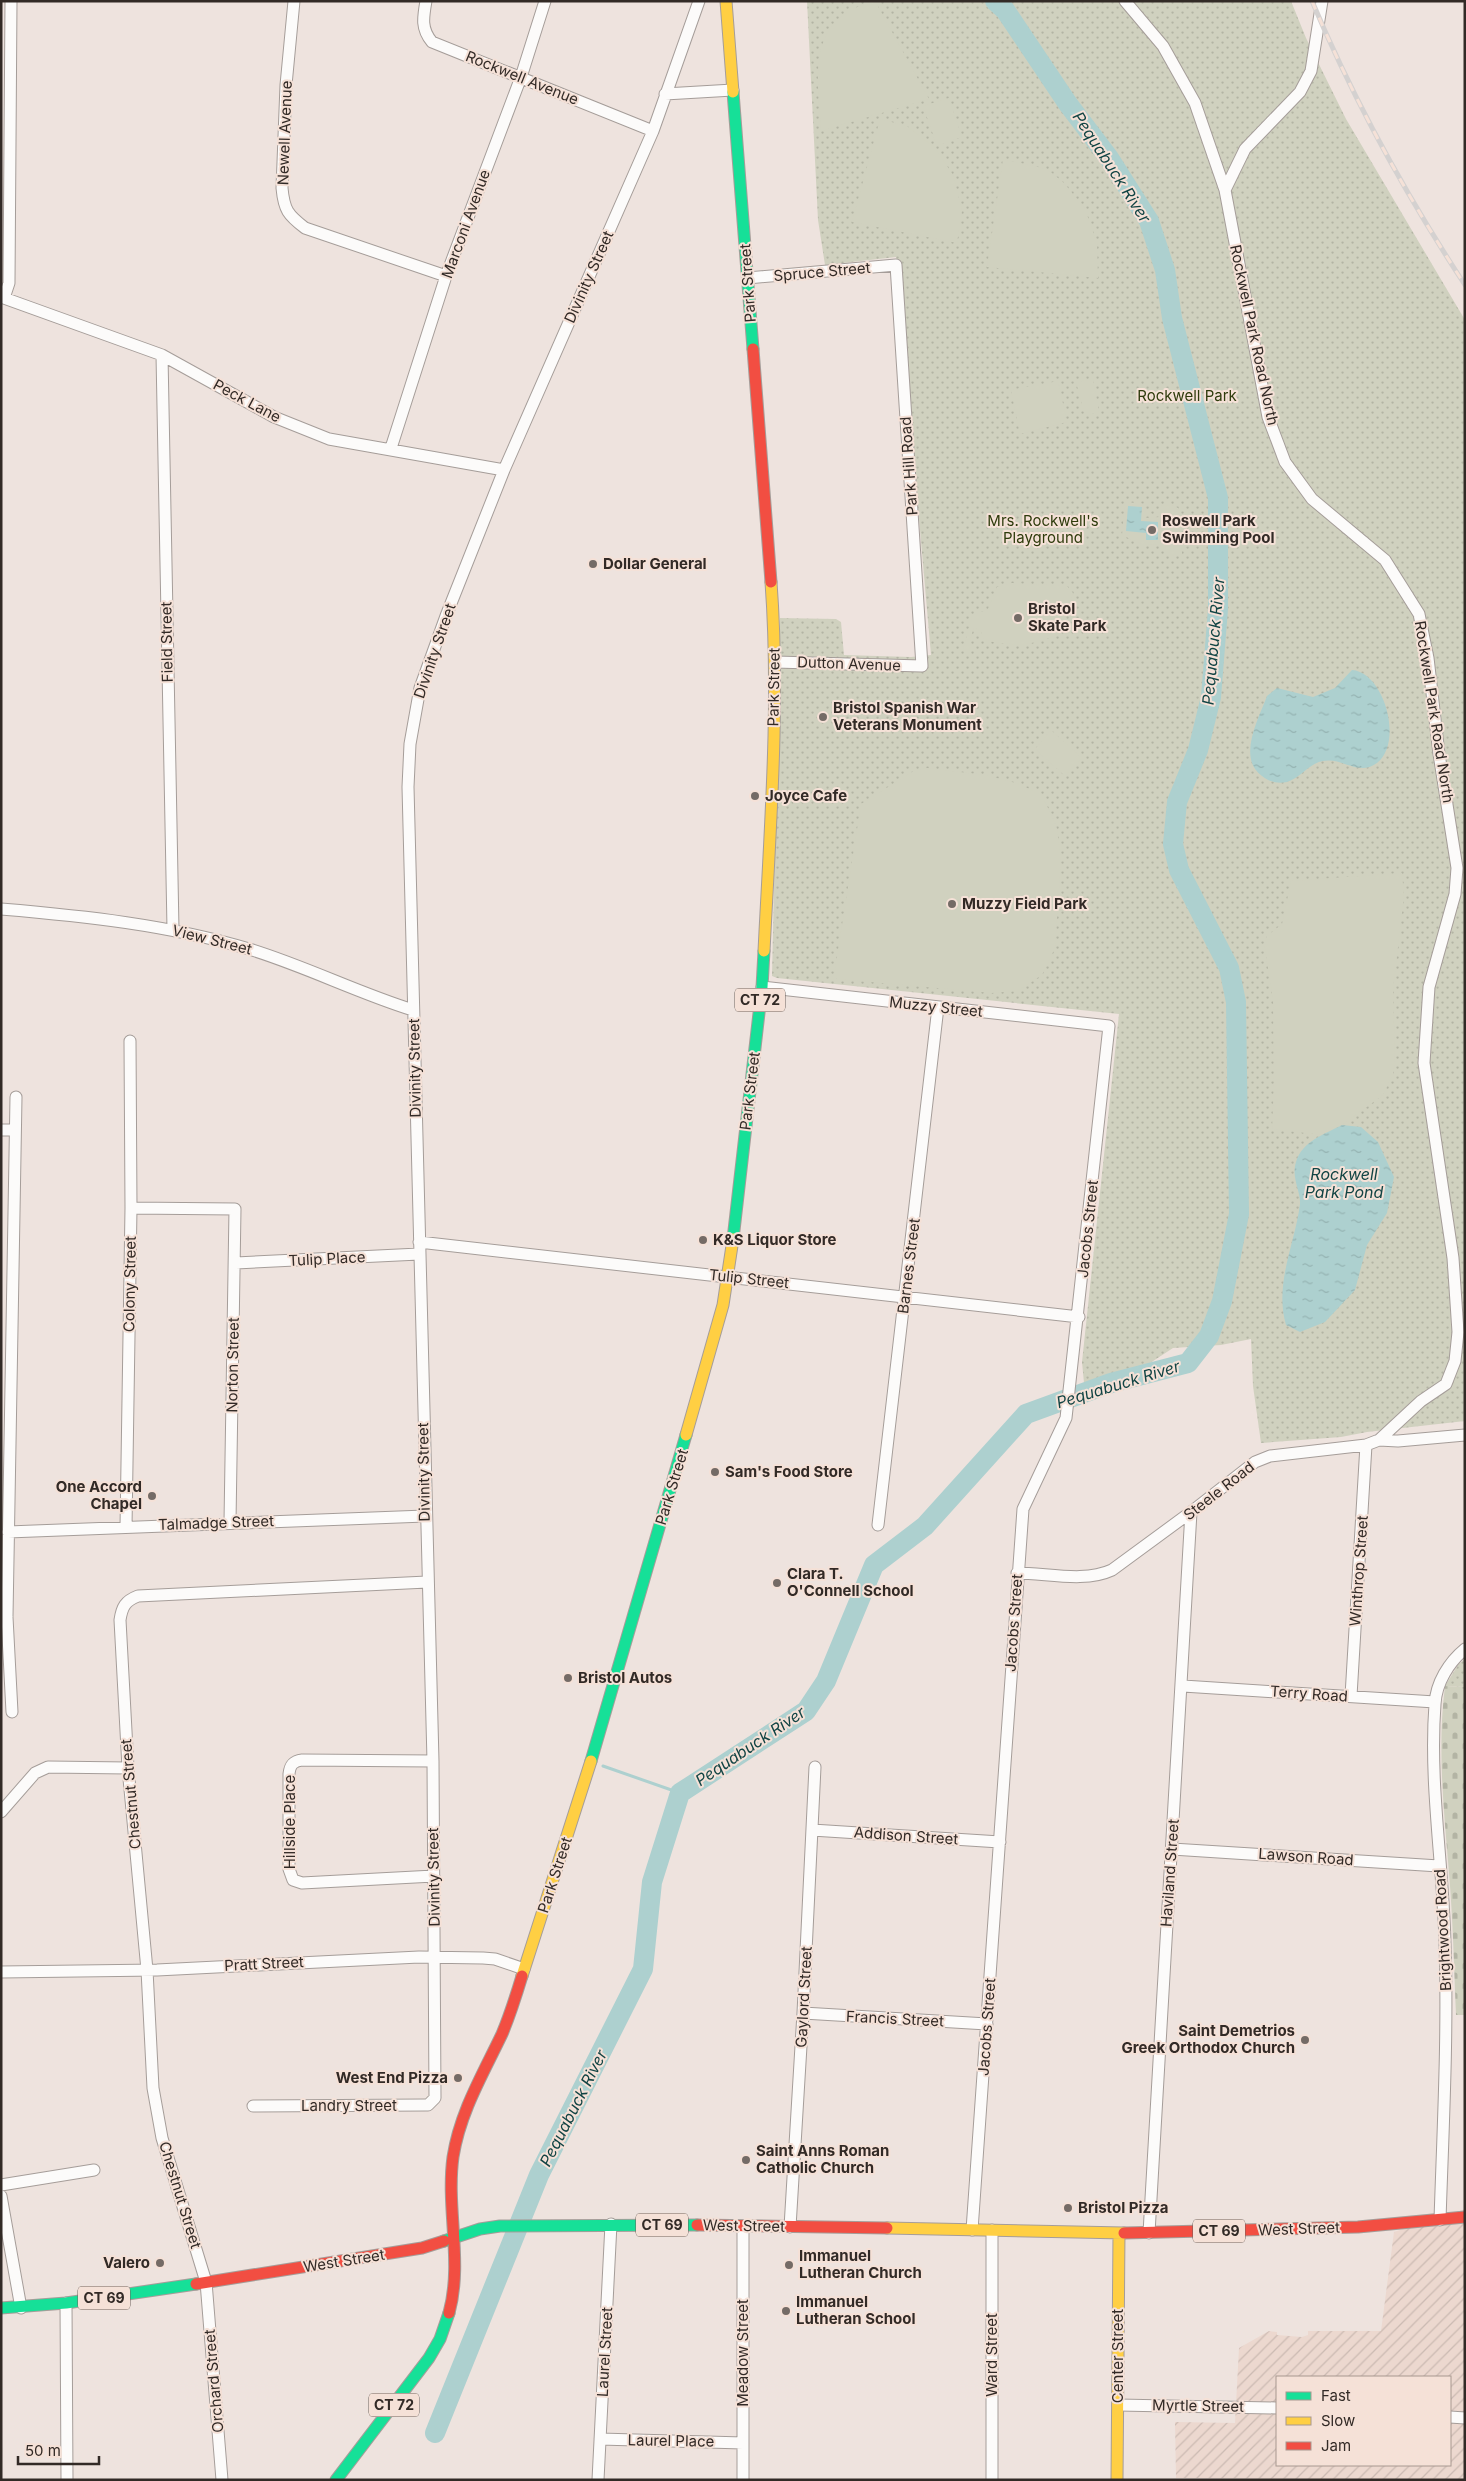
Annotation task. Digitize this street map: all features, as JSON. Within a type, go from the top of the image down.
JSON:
[{"type":"main road","name":"Park Street","points":[[455,2237],[452,2184],[456,2140],[467,2107],[501,2038],[606,1715],[684,1445],[728,1278],[762,987],[766,928],[775,662],[768,534],[726,1]]},
{"type":"main road","name":"West Street","points":[[1,2308],[21,2308],[66,2303],[422,2248],[480,2229],[504,2226],[611,2224],[1149,2233],[1358,2227],[1465,2218]]},
{"type":"main road","name":"Center Street","points":[[1117,2480],[1119,2233]]},
{"type":"main road","name":"CT 72","points":[[336,2480],[427,2362],[437,2345],[445,2327],[452,2299],[455,2237]]},
{"type":"street","points":[[3,297],[8,282],[12,1]]},
{"type":"street","name":"Newell Avenue","points":[[294,1],[286,85],[282,188],[284,203],[290,216],[306,228],[446,276]]},
{"type":"street","name":"Rockwell Avenue","points":[[426,1],[423,22],[425,33],[432,42],[653,131]]},
{"type":"street","name":"Marconi Avenue","points":[[391,448],[446,276],[521,77],[545,1]]},
{"type":"street","name":"Divinity Street","points":[[436,2091],[433,1761],[425,1516],[408,788],[410,744],[420,688],[504,470],[653,131],[699,1]]},
{"type":"street","name":"Rockwell Park Road North","points":[[1125,1],[1163,46],[1195,103],[1225,190],[1268,417],[1285,462],[1312,499],[1385,560],[1419,614],[1428,658],[1439,754],[1455,843],[1457,868],[1456,894],[1429,988],[1424,1063],[1453,1258],[1458,1332],[1455,1361],[1446,1384],[1421,1401],[1379,1440]]},
{"type":"street","points":[[1225,190],[1245,149],[1300,92],[1307,82],[1311,71],[1322,1]]},
{"type":"street","points":[[665,94],[733,90]]},
{"type":"street","name":"Spruce Street","points":[[748,278],[896,265]]},
{"type":"street","name":"Park Hill Road","points":[[896,265],[922,666]]},
{"type":"street","name":"Peck Lane","points":[[3,297],[162,355],[274,417],[330,438],[504,470]]},
{"type":"street","name":"Field Street","points":[[162,355],[173,930]]},
{"type":"street","name":"Dutton Avenue","points":[[775,662],[922,666]]},
{"type":"street","name":"View Street","points":[[1,908],[173,930],[249,949],[414,1010]]},
{"type":"street","name":"Muzzy Street","points":[[762,987],[1110,1026]]},
{"type":"street","name":"Barnes Street","points":[[878,1525],[938,1007]]},
{"type":"street","name":"Jacobs Street","points":[[972,2230],[1022,1509],[1066,1418],[1110,1026]]},
{"type":"street","name":"Colony Street","points":[[126,1526],[131,1208],[130,1041]]},
{"type":"street","points":[[12,1712],[4,1618],[8,1532],[4,1501],[5,1382],[14,1257],[16,1097]]},
{"type":"street","points":[[1,1130],[15,1130]]},
{"type":"street","name":"Norton Street","points":[[131,1208],[235,1208],[236,1264],[230,1522]]},
{"type":"street","name":"Tulip Street","points":[[419,1242],[1078,1317]]},
{"type":"street","name":"Tulip Place","points":[[236,1264],[419,1254]]},
{"type":"street","points":[[1,1257],[14,1257]]},
{"type":"street","name":"Steele Road","points":[[1017,1573],[1072,1576],[1101,1575],[1112,1570],[1192,1512],[1237,1474],[1255,1462],[1270,1456],[1366,1445],[1379,1440],[1398,1442],[1465,1435]]},
{"type":"street","name":"Winthrop Street","points":[[1351,1696],[1366,1445]]},
{"type":"street","name":"Haviland Street","points":[[1149,2233],[1192,1512]]},
{"type":"street","name":"Talmadge Street","points":[[8,1532],[425,1516]]},
{"type":"street","name":"Chestnut Street","points":[[206,2282],[162,2138],[153,2088],[148,1970],[128,1768],[120,1620],[126,1602],[138,1596],[427,1582]]},
{"type":"street","name":"Brightwood Road","points":[[1440,2220],[1446,2015],[1445,1940],[1439,1866],[1435,1702],[1445,1672],[1454,1658],[1465,1649]]},
{"type":"street","name":"Terry Road","points":[[1183,1686],[1435,1702]]},
{"type":"street","name":"Hillside Place","points":[[433,1761],[302,1760],[293,1763],[289,1774],[289,1869],[293,1880],[302,1883],[434,1876]]},
{"type":"street","points":[[1,1812],[35,1773],[48,1767],[128,1768]]},
{"type":"street","name":"Gaylord Street","points":[[790,2227],[815,1767]]},
{"type":"street","name":"Addison Street","points":[[812,1830],[1000,1842]]},
{"type":"street","name":"Lawson Road","points":[[1172,1849],[1439,1866]]},
{"type":"street","name":"Pratt Street","points":[[1,1972],[148,1970],[279,1963],[435,1958],[495,1960],[524,1970]]},
{"type":"street","name":"Francis Street","points":[[803,2014],[987,2024]]},
{"type":"street","name":"Landry Street","points":[[253,2106],[428,2105],[434,2098],[436,2091]]},
{"type":"street","points":[[1,2185],[94,2170]]},
{"type":"street","points":[[1,2196],[21,2308]]},
{"type":"street","name":"Laurel Street","points":[[598,2480],[611,2224]]},
{"type":"street","name":"Meadow Street","points":[[743,2227],[743,2480]]},
{"type":"street","name":"Ward Street","points":[[992,2230],[992,2480]]},
{"type":"street","name":"Orchard Street","points":[[206,2282],[222,2480]]},
{"type":"street","points":[[66,2303],[67,2480]]},
{"type":"street","name":"Myrtle Street","points":[[1118,2405],[1276,2408]]},
{"type":"street","points":[[1451,2417],[1465,2418]]},
{"type":"street","name":"Laurel Place","points":[[600,2439],[743,2443]]},
{"type":"shaded area","points":[[1465,2209],[1465,2480],[1176,2478],[1175,2422],[1235,2423],[1239,2348],[1269,2331],[1277,2332],[1277,2335],[1302,2337],[1308,2335],[1308,2331],[1381,2331],[1394,2232]]},
{"type":"green space","name":"Rockwell Park","points":[[807,1],[1291,1],[1306,38],[1346,119],[1465,320],[1465,1421],[1367,1432],[1341,1437],[1261,1443],[1253,1386],[1251,1339],[1221,1345],[1173,1348],[1121,1382],[1084,1383],[1082,1362],[1119,1014],[772,976],[780,618],[836,619],[841,622],[844,655],[911,657],[931,655],[896,257],[825,265],[818,220]]},
{"type":"green space","points":[[875,1],[929,99],[821,131],[818,81],[821,48],[827,34],[836,21],[850,11]]},
{"type":"green space","points":[[949,98],[962,137],[937,146],[923,106]]},
{"type":"green space","points":[[880,119],[907,126],[935,148],[953,175],[962,210],[957,243],[852,222]]},
{"type":"green space","points":[[1003,159],[1047,169],[1064,183],[1085,209],[1097,243],[1098,278],[987,267]]},
{"type":"green space","points":[[1093,379],[1099,412],[1085,416],[1076,382]]},
{"type":"green space","points":[[1058,381],[1067,422],[1020,434],[1011,390]]},
{"type":"green space","name":"Roswell Park Swimming Pool","points":[[1125,502],[1146,504],[1145,518],[1160,517],[1160,505],[1178,508],[1182,554],[1166,556],[1165,540],[1162,540],[1162,544],[1143,545],[1122,535]]},
{"type":"green space","name":"Bristol Skate Park","points":[[1012,583],[1067,586],[1073,593],[1060,630],[1054,636],[1045,640],[1012,644],[992,642],[984,639],[981,632],[974,627],[970,640],[971,651],[963,650],[972,616],[988,609],[997,587]]},
{"type":"green space","points":[[1051,730],[1082,758],[1065,776],[1035,749]]},
{"type":"green space","name":"Muzzy Field Park","points":[[927,768],[985,775],[1016,783],[1034,791],[1044,801],[1051,813],[1057,829],[1061,860],[1055,948],[1042,975],[1017,991],[992,993],[837,979],[834,976],[861,804],[915,770]]},
{"type":"green space","points":[[1402,873],[1404,896],[1393,990],[1395,1060],[1393,1074],[1383,1095],[1342,1125],[1322,1135],[1272,1129],[1274,1083],[1273,1000],[1264,943],[1267,936],[1282,924],[1291,881]]},
{"type":"green space","points":[[1465,1659],[1465,1687],[1445,1686],[1458,1665]]},
{"type":"green space","points":[[1445,1686],[1465,1687],[1465,2015],[1456,2015],[1452,1908],[1443,1803],[1441,1757]]},
{"type":"water","points":[[1128,506],[1142,507],[1141,521],[1158,522],[1158,540],[1146,540],[1146,533],[1126,531]]},
{"type":"water","points":[[1352,670],[1363,674],[1373,682],[1387,709],[1389,740],[1385,753],[1377,763],[1363,768],[1330,761],[1318,762],[1292,780],[1284,783],[1277,783],[1262,776],[1255,768],[1251,759],[1250,749],[1255,727],[1267,696],[1277,688],[1313,697],[1335,688]]},
{"type":"water","name":"Rockwell Park Pond","points":[[1342,1125],[1361,1127],[1378,1142],[1394,1177],[1387,1213],[1367,1245],[1355,1290],[1325,1322],[1300,1332],[1286,1325],[1282,1294],[1300,1204],[1295,1179],[1296,1162],[1303,1149],[1309,1143]]},
{"type":"waterway","name":"Pequabuck River","points":[[435,2433],[539,2175],[643,1969],[652,1882],[680,1793],[806,1711],[826,1681],[874,1565],[925,1526],[1026,1414],[1111,1383],[1188,1363],[1209,1336],[1222,1301],[1239,1214],[1236,1002],[1229,968],[1179,870],[1173,844],[1177,802],[1198,750],[1211,697],[1218,609],[1218,498],[1172,318],[1165,270],[1149,221],[1109,158],[1068,104],[1005,10],[995,1]]},
{"type":"waterway","points":[[603,1766],[680,1793]]},
{"type":"railway","points":[[1312,1],[1345,75],[1382,147],[1422,217],[1465,285]]},
{"type":"traffic: fast","points":[[733,92],[753,349]]},
{"type":"traffic: fast","points":[[733,1239],[762,987],[764,951]]},
{"type":"traffic: fast","points":[[591,1761],[686,1435]]},
{"type":"traffic: fast","points":[[444,2241],[480,2229],[500,2226],[697,2225]]},
{"type":"traffic: fast","points":[[1,2308],[66,2303],[196,2284]]},
{"type":"traffic: fast","points":[[336,2480],[429,2358],[440,2339],[449,2313]]},
{"type":"traffic: slow","points":[[726,1],[733,92]]},
{"type":"traffic: slow","points":[[764,951],[771,813],[775,674],[771,582]]},
{"type":"traffic: slow","points":[[686,1435],[723,1305],[733,1239]]},
{"type":"traffic: slow","points":[[522,1976],[591,1761]]},
{"type":"traffic: slow","points":[[887,2228],[1124,2233]]},
{"type":"traffic: slow","points":[[1117,2480],[1119,2233]]},
{"type":"traffic: jam","points":[[753,349],[771,582]]},
{"type":"traffic: jam","points":[[449,2313],[455,2274],[451,2177],[456,2140],[473,2094],[505,2027],[522,1976]]},
{"type":"traffic: jam","points":[[1124,2233],[1358,2227],[1465,2217]]},
{"type":"traffic: jam","points":[[697,2225],[887,2228]]},
{"type":"traffic: jam","points":[[196,2284],[422,2248],[444,2241]]},
{"type":"place","name":"Roswell Park Swimming Pool","points":[[1152,530]]},
{"type":"place","name":"Dollar General","points":[[593,564]]},
{"type":"place","name":"Bristol Skate Park","points":[[1018,618]]},
{"type":"place","name":"Bristol Spanish War Veterans Monument","points":[[823,717]]},
{"type":"place","name":"Joyce Cafe","points":[[755,796]]},
{"type":"place","name":"Muzzy Field Park","points":[[952,904]]},
{"type":"place","name":"K&S Liquor Store","points":[[703,1240]]},
{"type":"place","name":"Sam's Food Store","points":[[715,1472]]},
{"type":"place","name":"One Accord Chapel","points":[[152,1496]]},
{"type":"place","name":"Clara T. O'Connell School","points":[[777,1583]]},
{"type":"place","name":"Bristol Autos","points":[[568,1678]]},
{"type":"place","name":"Saint Demetrios Greek Orthodox Church","points":[[1305,2040]]},
{"type":"place","name":"West End Pizza","points":[[458,2078]]},
{"type":"place","name":"Saint Anns Roman Catholic Church","points":[[746,2160]]},
{"type":"place","name":"Bristol Pizza","points":[[1068,2208]]},
{"type":"place","name":"Valero","points":[[160,2263]]},
{"type":"place","name":"Immanuel Lutheran Church","points":[[789,2265]]},
{"type":"place","name":"Immanuel Lutheran School","points":[[786,2311]]},
{"type":"park label","name":"Mrs. Rockwell's Playground","points":[[1043,530]]}]
